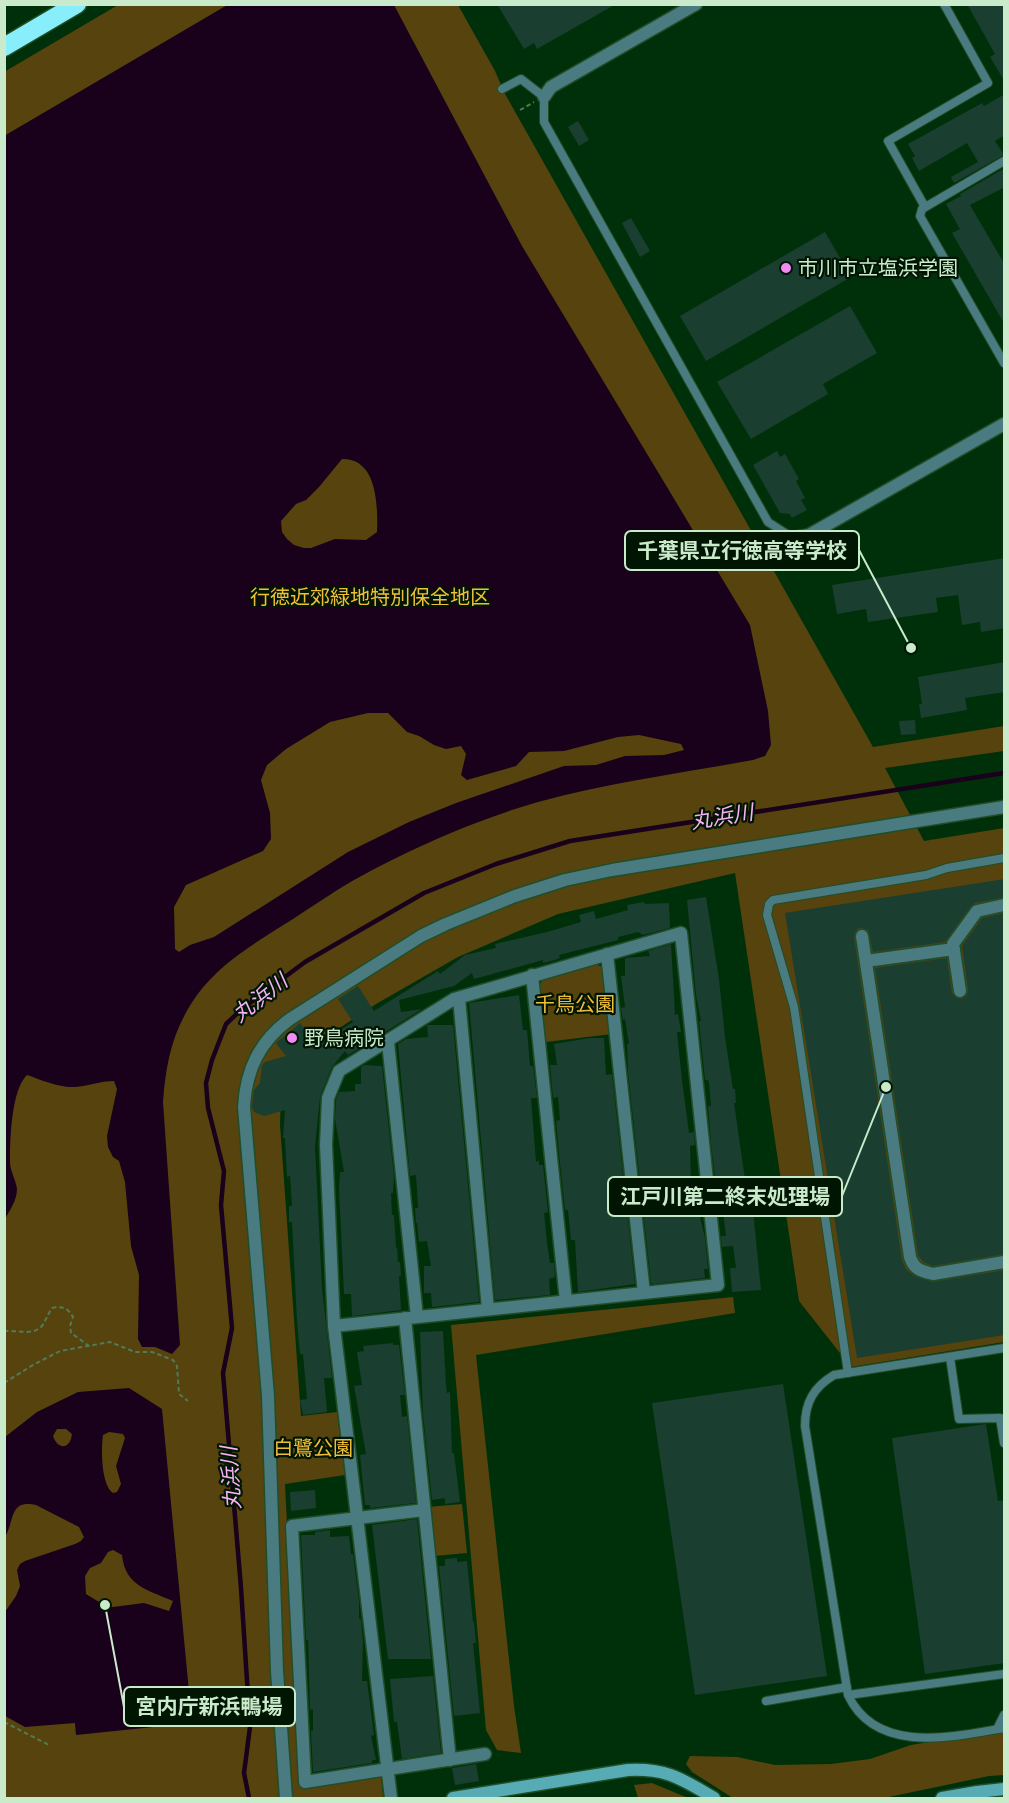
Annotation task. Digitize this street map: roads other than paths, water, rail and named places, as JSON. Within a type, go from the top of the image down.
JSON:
[{"type":"highway","points":[[4,47],[77,4]]},
{"type":"street","points":[[544,97],[551,87],[696,4]]},
{"type":"street","points":[[793,538],[809,535],[1005,424]]},
{"type":"street","points":[[286,1798],[277,1671],[268,1396],[244,1107],[247,1080],[263,1043],[277,1028],[290,1019],[421,936],[515,896],[565,880],[612,870],[1005,807]]},
{"type":"street","points":[[960,991],[953,944],[977,911],[1005,905]]},
{"type":"street","points":[[334,1326],[718,1285],[681,933],[459,998],[339,1071],[328,1098],[326,1145],[334,1326],[391,1798]]},
{"type":"street","points":[[862,936],[913,1266],[933,1274],[1005,1262]]},
{"type":"street","points":[[866,961],[954,950]]},
{"type":"street","points":[[607,954],[644,1293]]},
{"type":"street","points":[[532,975],[566,1301]]},
{"type":"street","points":[[459,998],[488,1309]]},
{"type":"street","points":[[388,1042],[411,1317],[424,1510],[450,1760]]},
{"type":"street","points":[[424,1510],[292,1526],[304,1782],[485,1754]]},
{"type":"street","points":[[453,1798],[646,1769],[663,1771],[682,1779],[714,1798]]},
{"type":"street","points":[[942,1798],[1005,1789]]},
{"type":"lane","points":[[925,207],[888,141],[988,83],[944,4]]},
{"type":"lane","points":[[502,89],[520,79],[544,97],[544,122],[768,522],[793,538]]},
{"type":"lane","points":[[1005,161],[925,207],[920,216],[1005,363]]},
{"type":"lane","points":[[848,1373],[794,1007],[768,915],[769,904],[773,900],[926,875],[947,868],[1005,858]]},
{"type":"lane","points":[[1005,1348],[834,1375],[822,1383],[811,1395],[805,1412],[805,1426],[848,1691],[853,1704],[868,1720],[883,1729],[900,1736],[930,1739],[1001,1729],[1005,1715]]},
{"type":"lane","points":[[950,1357],[959,1419],[1000,1418],[1005,1443]]},
{"type":"lane","points":[[766,1701],[1005,1674]]},
{"type":"waterway","name":"丸浜川","points":[[249,1798],[244,1773],[250,1727],[223,1373],[232,1328],[221,1205],[224,1171],[208,1108],[206,1083],[226,1024],[242,1009],[305,962],[424,893],[496,864],[570,841],[1004,773]]},
{"type":"place","name":"市川市立塩浜学園","points":[[786,268]]},
{"type":"place","name":"千葉県立行徳高等学校","points":[[911,648]]},
{"type":"place","name":"野鳥病院","points":[[292,1038]]},
{"type":"place","name":"江戸川第二終末処理場","points":[[886,1087]]},
{"type":"place","name":"宮内庁新浜鴨場","points":[[105,1605]]},
{"type":"park label","name":"行徳近郊緑地特別保全地区","points":[[370,597]]},
{"type":"park label","name":"千鳥公園","points":[[575,1004]]},
{"type":"park label","name":"白鷺公園","points":[[313,1448]]}]
